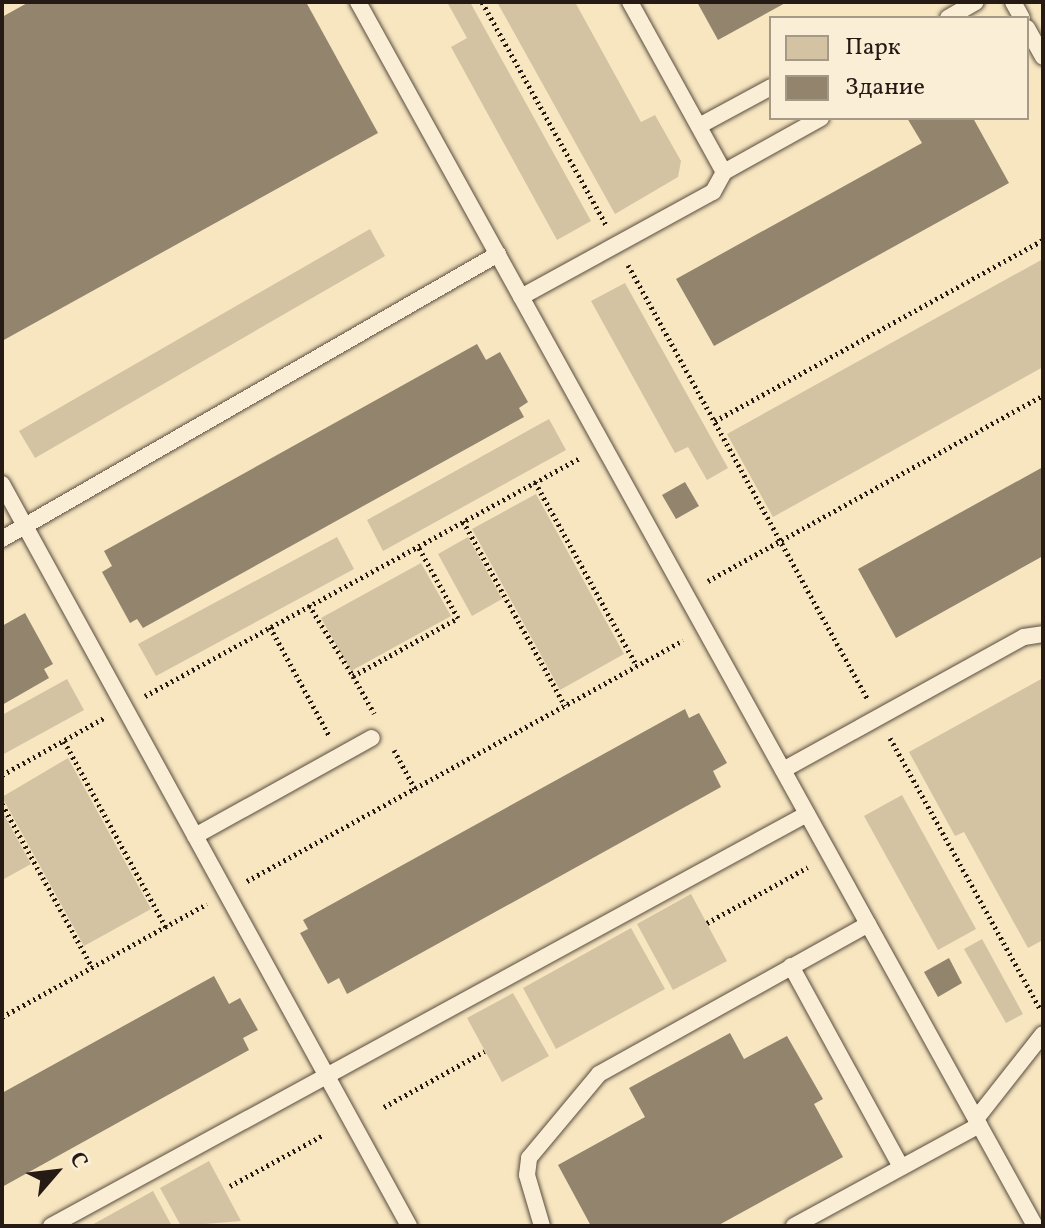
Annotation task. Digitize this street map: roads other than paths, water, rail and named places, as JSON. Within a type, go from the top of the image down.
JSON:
[{"type":"lane","points":[[358,2],[1035,1226]]},
{"type":"lane","points":[[630,2],[724,172]]},
{"type":"lane","points":[[952,16],[976,2]]},
{"type":"lane","points":[[1029,32],[1043,57]]},
{"type":"lane","points":[[699,126],[769,88]]},
{"type":"lane","points":[[521,297],[713,192],[724,172],[817,120]]},
{"type":"lane","points":[[2,539],[498,254]]},
{"type":"lane","points":[[2,484],[409,1226]]},
{"type":"lane","points":[[783,770],[1024,637],[1043,634]]},
{"type":"lane","points":[[195,836],[372,738]]},
{"type":"lane","points":[[51,1226],[807,814]]},
{"type":"lane","points":[[542,1226],[527,1175],[529,1158],[599,1074],[868,924]]},
{"type":"lane","points":[[791,966],[901,1167]]},
{"type":"lane","points":[[794,1226],[977,1122],[1043,1034]]}]
